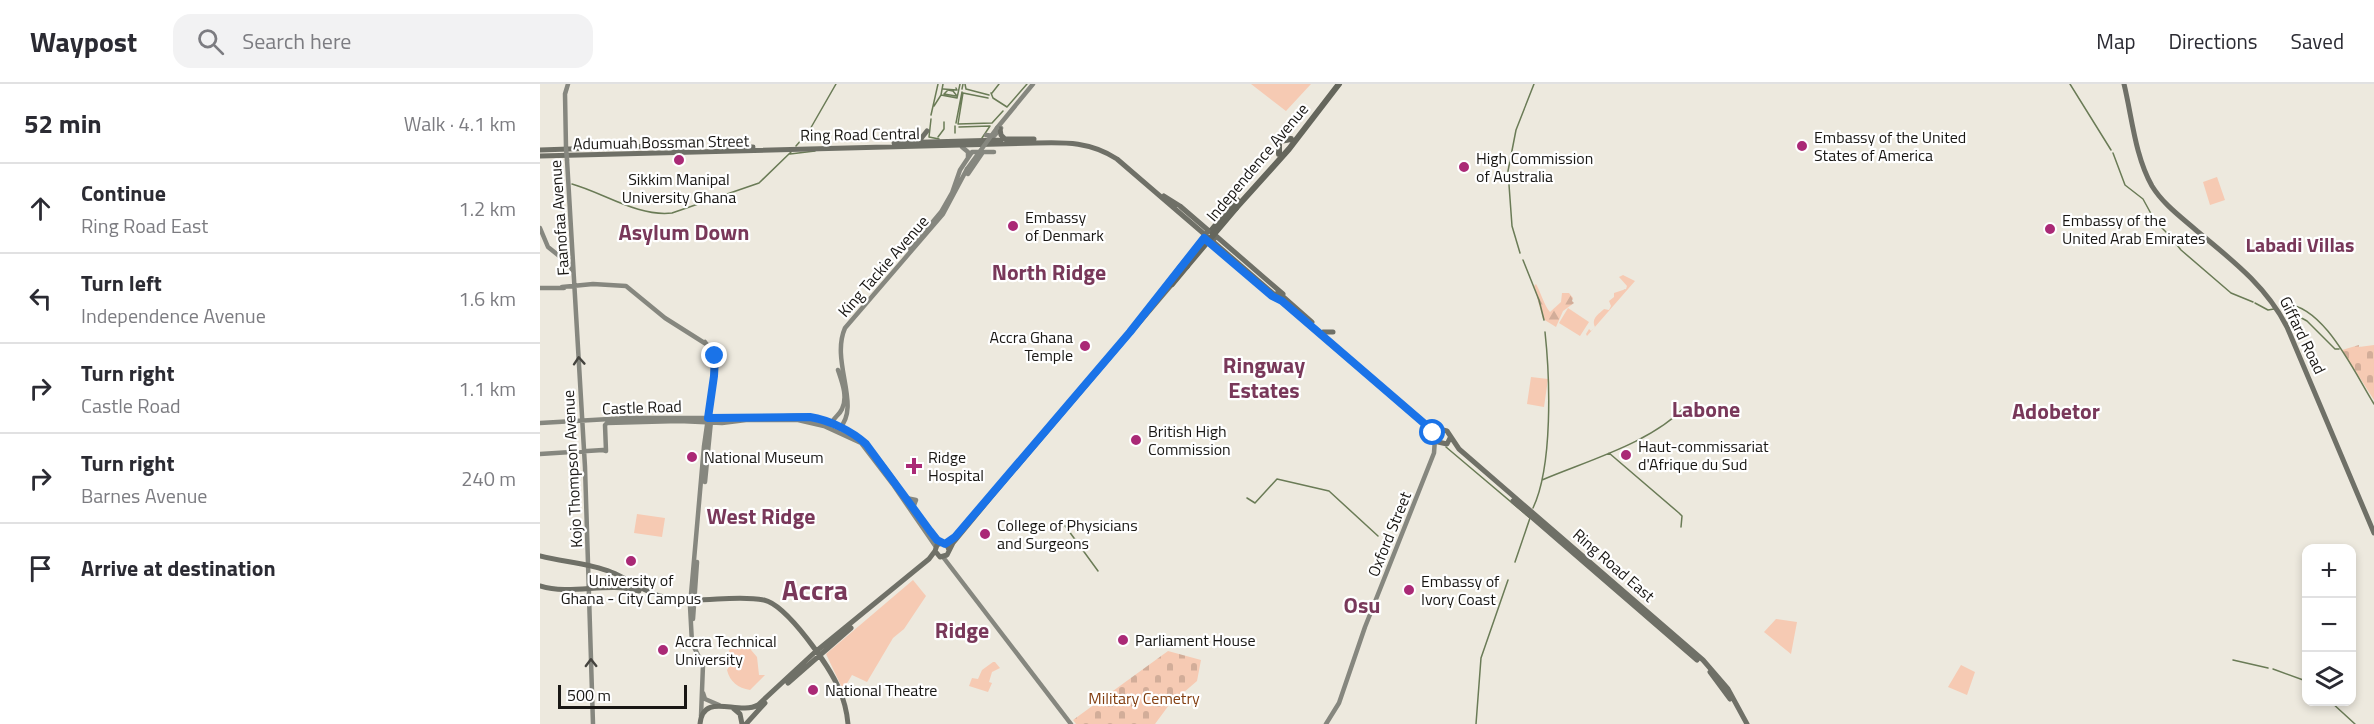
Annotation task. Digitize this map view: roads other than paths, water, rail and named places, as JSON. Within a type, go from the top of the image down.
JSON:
[{"type":"highway","name":"Independence Avenue","points":[[1171,283],[1337,84]]},
{"type":"highway","name":"Independence Avenue","points":[[1249,190],[1288,149],[1337,84]]},
{"type":"highway","points":[[1279,154],[1280,142],[1291,139]]},
{"type":"highway","points":[[1210,236],[1249,190]]},
{"type":"main road","name":"Faanofaa Avenue","points":[[568,84],[565,94],[566,148],[575,286]]},
{"type":"main road","points":[[997,128],[1032,84]]},
{"type":"main road","points":[[986,135],[994,136],[997,128],[1032,84]]},
{"type":"main road","name":"Giffard Road","points":[[2126,84],[2145,159],[2157,187],[2173,207],[2253,274],[2277,303],[2292,330],[2374,525]]},
{"type":"main road","name":"Giffard Road","points":[[2126,84],[2142,161],[2151,184],[2171,209],[2250,276],[2278,310],[2374,532]]},
{"type":"main road","points":[[997,128],[1005,139],[1035,141]]},
{"type":"main road","name":"King Tackie Avenue","points":[[844,421],[848,399],[840,362],[841,340],[849,323],[883,283],[890,283],[889,276],[942,213],[966,169],[997,128]]},
{"type":"main road","points":[[928,141],[962,147],[1026,146],[1035,141]]},
{"type":"main road","name":"Ring Road Central","points":[[540,155],[656,146],[682,149],[906,146],[928,141]]},
{"type":"main road","name":"Ring Road Central","points":[[540,155],[783,149],[928,141],[1075,143],[1091,146],[1117,159],[1210,236]]},
{"type":"main road","points":[[962,147],[968,152],[968,157]]},
{"type":"main road","name":"Adumuah Bossman Street","points":[[540,155],[600,157],[756,153],[783,149]]},
{"type":"main road","points":[[954,194],[958,176],[968,157],[974,151],[994,152]]},
{"type":"main road","points":[[954,194],[983,152]]},
{"type":"main road","points":[[600,157],[616,154]]},
{"type":"main road","name":"Ring Road Central","points":[[1163,197],[1289,302]]},
{"type":"main road","name":"Ring Road Central","points":[[1163,197],[1282,301]]},
{"type":"main road","points":[[934,223],[944,223],[942,213]]},
{"type":"main road","name":"King Tackie Avenue","points":[[835,427],[835,417],[844,401],[837,361],[838,343],[842,331],[849,319],[934,223]]},
{"type":"main road","points":[[540,228],[545,243],[570,266],[574,273]]},
{"type":"main road","points":[[1210,236],[1272,296],[1282,301],[1312,325],[1412,410],[1429,427],[1435,438],[1445,444],[1450,438],[1447,431],[1439,429],[1412,410]]},
{"type":"main road","points":[[1210,236],[1280,291],[1312,325],[1333,340],[1351,358]]},
{"type":"main road","name":"Independence Avenue","points":[[720,705],[746,710],[758,705],[817,654],[926,566],[945,554],[1171,283],[1183,274],[1210,236]]},
{"type":"main road","points":[[561,258],[569,259],[572,249]]},
{"type":"main road","name":"Independence Avenue","points":[[936,549],[955,537],[1171,283]]},
{"type":"main road","name":"Kojo Thompson Avenue","points":[[575,286],[584,451],[593,724]]},
{"type":"main road","points":[[540,288],[626,286],[665,318],[705,342],[718,361]]},
{"type":"main road","points":[[1323,332],[1333,332],[1333,340]]},
{"type":"main road","points":[[713,351],[720,351],[709,420],[712,425],[746,420],[816,421],[852,434],[866,444],[906,498],[916,500],[913,508],[934,537],[943,544],[945,554]]},
{"type":"main road","points":[[700,721],[703,665],[692,643],[692,602],[715,369],[713,351]]},
{"type":"main road","points":[[709,420],[714,415],[721,418],[801,416],[823,419],[835,417],[844,421],[852,434]]},
{"type":"main road","points":[[709,420],[736,418]]},
{"type":"main road","points":[[823,419],[843,434]]},
{"type":"main road","name":"Castle Road","points":[[584,451],[605,450],[605,425],[627,420],[709,420]]},
{"type":"main road","name":"Castle Road","points":[[540,423],[709,420]]},
{"type":"main road","points":[[798,420],[819,424],[861,444],[936,549],[950,559],[982,606],[1071,724]]},
{"type":"main road","points":[[835,427],[844,421]]},
{"type":"main road","points":[[1435,438],[1435,431],[1439,429]]},
{"type":"main road","name":"Oxford Street","points":[[1326,724],[1340,703],[1365,627],[1434,453],[1435,438]]},
{"type":"main road","name":"Ring Road East","points":[[1450,438],[1459,449],[1555,535]]},
{"type":"main road","name":"Oxford Street","points":[[1434,453],[1445,444]]},
{"type":"main road","name":"Ring Road East","points":[[1445,444],[1703,660],[1730,695],[1745,724]]},
{"type":"main road","points":[[540,454],[584,451]]},
{"type":"main road","points":[[817,654],[929,559],[936,549]]},
{"type":"main road","points":[[540,556],[612,572],[637,588],[670,601],[771,604],[783,612],[826,665],[839,688],[847,724]]},
{"type":"main road","points":[[540,586],[554,589],[637,588]]},
{"type":"main road","points":[[692,602],[693,640],[705,666],[704,697],[707,701],[720,705]]},
{"type":"main road","points":[[826,649],[824,657],[826,665]]},
{"type":"main road","points":[[817,654],[837,689],[847,724]]},
{"type":"main road","name":"Independence Avenue","points":[[744,724],[817,654]]},
{"type":"main road","points":[[700,721],[707,708],[720,705]]},
{"type":"main road","points":[[732,708],[740,714],[744,724]]},
{"type":"waterway","points":[[796,146],[809,131],[836,84]]},
{"type":"waterway","points":[[931,115],[938,84]]},
{"type":"waterway","points":[[934,106],[941,95],[943,84]]},
{"type":"waterway","points":[[941,95],[957,98],[960,84]]},
{"type":"waterway","points":[[962,89],[963,84]]},
{"type":"waterway","points":[[965,84],[966,89],[989,95]]},
{"type":"waterway","points":[[992,93],[999,84]]},
{"type":"waterway","points":[[991,93],[993,98],[1007,107],[1027,84]]},
{"type":"waterway","points":[[1520,253],[1512,226],[1508,171],[1516,130],[1534,84]]},
{"type":"waterway","points":[[2070,84],[2111,150]]},
{"type":"waterway","points":[[943,89],[957,90],[956,88]]},
{"type":"waterway","points":[[944,94],[948,90],[953,91],[957,96]]},
{"type":"waterway","points":[[956,123],[962,92]]},
{"type":"waterway","points":[[988,98],[963,93],[958,124],[992,123],[1003,111]]},
{"type":"waterway","points":[[944,94],[956,96]]},
{"type":"waterway","points":[[931,119],[929,137],[939,139]]},
{"type":"waterway","points":[[938,137],[944,129],[944,122]]},
{"type":"waterway","points":[[955,126],[955,133]]},
{"type":"waterway","points":[[959,127],[990,126],[982,138]]},
{"type":"waterway","points":[[790,154],[815,151]]},
{"type":"waterway","points":[[572,184],[634,208],[672,213],[759,183],[791,152]]},
{"type":"waterway","points":[[2113,153],[2125,185],[2143,199],[2155,221],[2171,237]]},
{"type":"waterway","points":[[2173,240],[2181,250],[2231,293],[2253,302]]},
{"type":"waterway","points":[[1523,260],[1539,300],[1544,320]]},
{"type":"waterway","points":[[2255,303],[2268,310],[2274,309]]},
{"type":"waterway","points":[[2282,304],[2297,306],[2324,327],[2336,342],[2374,404]]},
{"type":"waterway","points":[[2296,315],[2307,321],[2335,349],[2339,349]]},
{"type":"waterway","points":[[1533,508],[1544,469],[1547,446],[1549,397],[1545,332]]},
{"type":"waterway","points":[[1542,480],[1599,458],[1637,440],[1672,419],[1686,406]]},
{"type":"waterway","points":[[1446,447],[1530,518],[1515,562]]},
{"type":"waterway","points":[[1609,453],[1682,516],[1681,527]]},
{"type":"waterway","points":[[1247,498],[1255,503],[1277,479],[1329,491],[1378,536]]},
{"type":"waterway","points":[[1063,523],[1098,571]]},
{"type":"waterway","points":[[1476,724],[1481,658],[1508,580]]},
{"type":"waterway","points":[[2233,660],[2268,668]]},
{"type":"waterway","points":[[2273,669],[2302,680]]},
{"type":"waterway","points":[[2335,706],[2355,724]]},
{"type":"place","name":"Embassy of the United States of America","points":[[1802,146]]},
{"type":"place","name":"Sikkim Manipal University Ghana","points":[[679,160]]},
{"type":"place","name":"High Commission of Australia","points":[[1464,167]]},
{"type":"place","name":"Embassy of Denmark","points":[[1013,226]]},
{"type":"place","name":"Embassy of the United Arab Emirates","points":[[2050,229]]},
{"type":"place","name":"Accra Ghana Temple","points":[[1085,346]]},
{"type":"place","name":"British High Commission","points":[[1136,440]]},
{"type":"place","name":"Haut-commissariat d'Afrique du Sud","points":[[1626,455]]},
{"type":"place","name":"National Museum","points":[[692,457]]},
{"type":"place","name":"Ridge Hospital","points":[[914,466]]},
{"type":"place","name":"College of Physicians and Surgeons","points":[[985,534]]},
{"type":"place","name":"University of Ghana - City Campus","points":[[631,561]]},
{"type":"place","name":"Embassy of Ivory Coast","points":[[1409,590]]},
{"type":"place","name":"Parliament House","points":[[1123,640]]},
{"type":"place","name":"Accra Technical University","points":[[663,650]]},
{"type":"place","name":"National Theatre","points":[[813,690]]},
{"type":"district","name":"Asylum Down","points":[[684,232]]},
{"type":"district","name":"Labadi Villas","points":[[2300,245]]},
{"type":"district","name":"North Ridge","points":[[1049,272]]},
{"type":"district","name":"Ringway Estates","points":[[1264,378]]},
{"type":"district","name":"Labone","points":[[1706,409]]},
{"type":"district","name":"Adobetor","points":[[2056,411]]},
{"type":"district","name":"West Ridge","points":[[761,516]]},
{"type":"district","name":"Accra","points":[[815,590]]},
{"type":"district","name":"Osu","points":[[1362,605]]},
{"type":"district","name":"Ridge","points":[[962,630]]},
{"type":"park label","name":"Military Cemetry","points":[[1144,698]]}]
